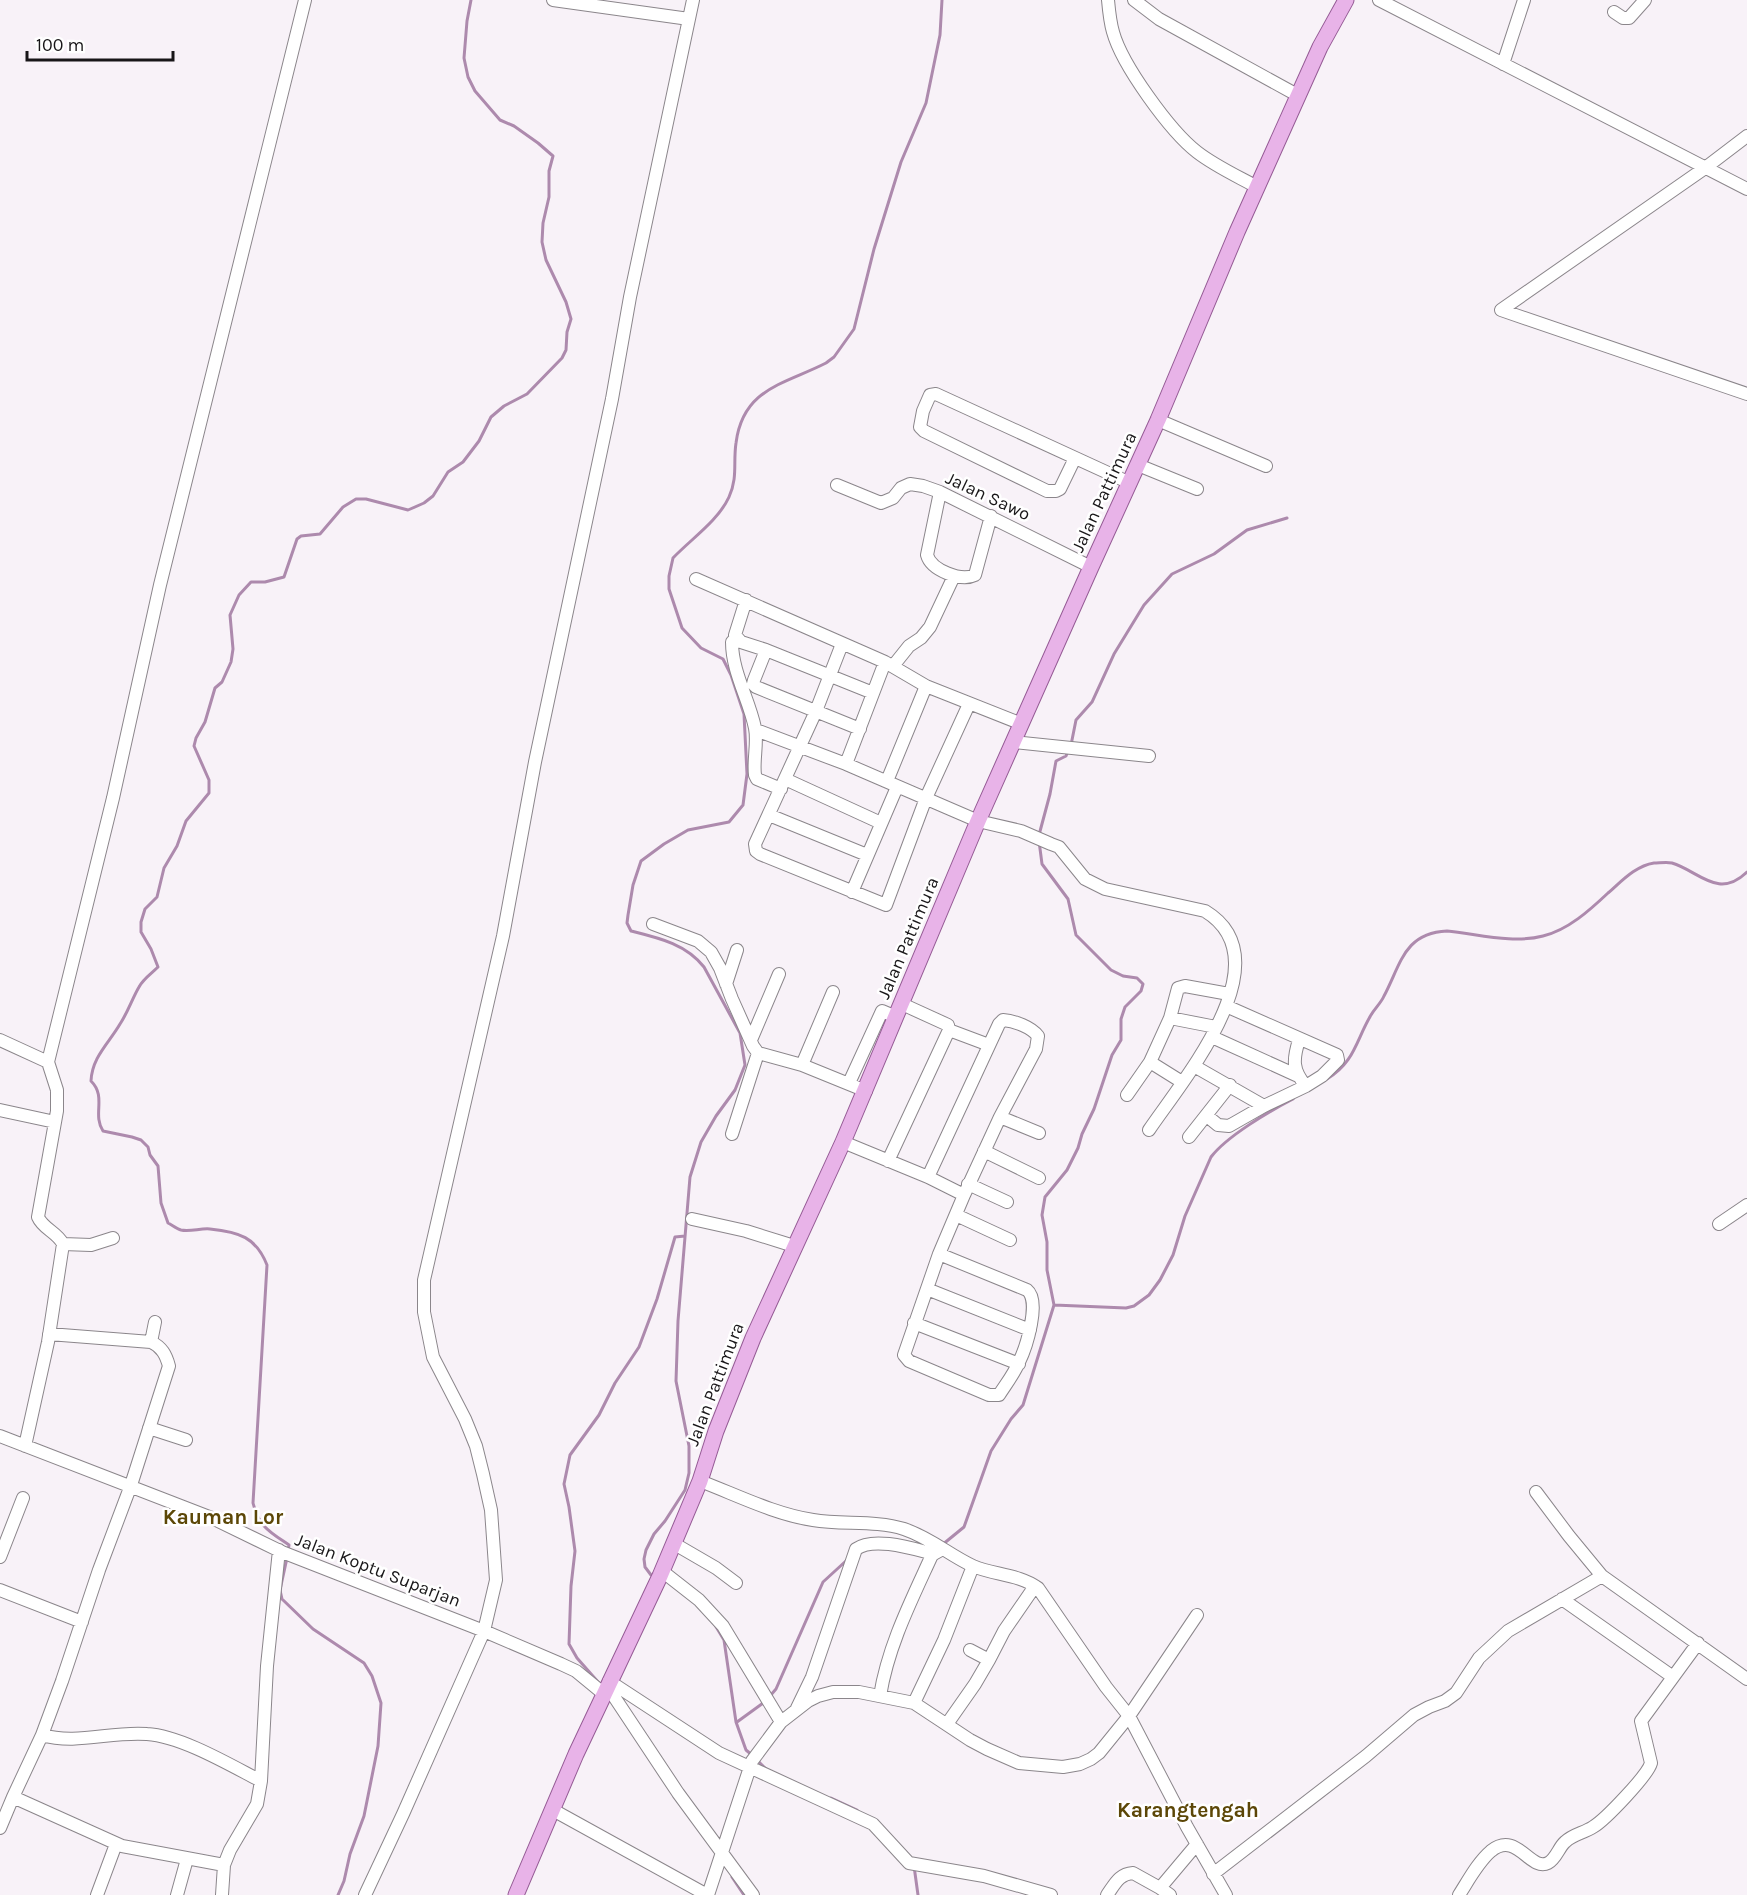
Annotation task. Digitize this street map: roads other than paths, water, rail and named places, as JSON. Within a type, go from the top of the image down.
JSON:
[{"type":"main road","name":"Jalan Pattimura","points":[[516,1895],[576,1754],[659,1577],[700,1481],[731,1391],[794,1246],[866,1091],[978,821],[1158,420],[1257,187],[1320,47],[1346,0]]},
{"type":"street","points":[[25,1446],[49,1334],[63,1244],[58,1236],[40,1222],[38,1217],[55,1122],[57,1090],[48,1062],[113,798],[160,585],[305,0]]},
{"type":"street","points":[[553,0],[689,19]]},
{"type":"street","points":[[365,1895],[484,1631],[496,1580],[491,1510],[476,1446],[465,1419],[433,1357],[424,1312],[424,1280],[503,936],[535,762],[693,0]]},
{"type":"street","points":[[1108,0],[1113,33],[1125,59],[1162,116],[1199,154],[1257,187]]},
{"type":"street","points":[[1134,0],[1159,19],[1299,96]]},
{"type":"street","points":[[1379,0],[1747,189]]},
{"type":"street","points":[[1503,64],[1524,0]]},
{"type":"street","points":[[1614,12],[1623,18],[1629,18],[1646,0]]},
{"type":"street","points":[[1747,136],[1705,168],[1501,310],[1747,394]]},
{"type":"street","points":[[1075,458],[1060,489],[1052,492],[924,431],[920,427],[923,411],[930,395],[936,394],[1130,483]]},
{"type":"street","points":[[1158,420],[1266,466]]},
{"type":"street","points":[[1138,465],[1197,489]]},
{"type":"street","name":"Jalan Sawo","points":[[837,485],[881,503],[892,498],[901,488],[910,484],[940,492],[1091,567]]},
{"type":"street","points":[[940,492],[927,555],[930,564],[954,576],[975,575],[991,516]]},
{"type":"street","points":[[846,764],[873,693],[889,664],[921,638],[930,627],[954,576]]},
{"type":"street","points":[[696,579],[889,664],[926,686],[1022,724]]},
{"type":"street","points":[[746,600],[736,626],[735,635],[741,642],[873,693]]},
{"type":"street","points":[[737,638],[732,642],[733,660],[756,730],[755,775],[757,779],[783,784],[881,823]]},
{"type":"street","points":[[842,644],[816,711],[755,844],[756,851],[883,905],[888,904],[926,798],[969,704]]},
{"type":"street","points":[[766,650],[753,684],[860,729]]},
{"type":"street","points":[[852,892],[881,823],[926,686]]},
{"type":"street","points":[[756,730],[846,764],[978,821],[1036,837],[1059,848],[1078,873],[1092,884],[1105,889],[1205,911],[1216,917],[1232,942],[1236,957],[1228,1000],[1214,1032],[1194,1066],[1149,1130]]},
{"type":"street","points":[[1014,742],[1149,756]]},
{"type":"street","points":[[769,815],[867,855]]},
{"type":"street","points":[[652,924],[690,937],[705,945],[711,952],[758,1053],[732,1134]]},
{"type":"street","points":[[726,984],[738,950]]},
{"type":"street","points":[[751,1040],[779,974]]},
{"type":"street","points":[[1127,1095],[1150,1062],[1170,1018],[1180,986],[1228,1000],[1299,1040],[1333,1052],[1338,1058],[1334,1066],[1306,1086],[1229,1126],[1218,1125],[1207,1116]]},
{"type":"street","points":[[802,1065],[833,992]]},
{"type":"street","points":[[849,1083],[882,1011],[899,1011],[948,1025],[949,1030],[888,1161]]},
{"type":"street","points":[[1170,1018],[1214,1032],[1296,1076],[1306,1086]]},
{"type":"street","points":[[928,1177],[999,1023],[1003,1020],[1031,1029],[1038,1036],[1036,1049],[1000,1117],[966,1190],[939,1254],[904,1354],[909,1361],[989,1395],[999,1395],[1019,1364],[1030,1330],[1034,1303],[1030,1293],[995,1276],[939,1254]]},
{"type":"street","points":[[949,1030],[989,1045]]},
{"type":"street","points":[[0,1040],[48,1062]]},
{"type":"street","points":[[1296,1076],[1295,1054],[1299,1040]]},
{"type":"street","points":[[758,1053],[802,1065],[866,1091]]},
{"type":"street","points":[[1150,1062],[1182,1082]]},
{"type":"street","points":[[1194,1066],[1264,1106]]},
{"type":"street","points":[[1189,1137],[1230,1085]]},
{"type":"street","points":[[0,1110],[55,1122]]},
{"type":"street","points":[[1000,1117],[1039,1133]]},
{"type":"street","points":[[843,1142],[928,1177],[1007,1202]]},
{"type":"street","points":[[984,1151],[1039,1178]]},
{"type":"street","points":[[1719,1224],[1747,1204]]},
{"type":"street","points":[[956,1215],[1010,1240]]},
{"type":"street","points":[[692,1219],[746,1231],[794,1246]]},
{"type":"street","points":[[63,1244],[103,1242]]},
{"type":"street","points":[[927,1289],[1030,1330]]},
{"type":"street","points":[[152,1342],[155,1322]]},
{"type":"street","points":[[914,1323],[1019,1364]]},
{"type":"street","points":[[0,1828],[42,1735],[170,1366],[159,1346],[152,1342],[49,1334]]},
{"type":"street","points":[[150,1428],[186,1440]]},
{"type":"street","name":"Jalan Koptu Suparjan","points":[[0,1436],[212,1518],[281,1551],[484,1631],[576,1671],[606,1688]]},
{"type":"street","points":[[700,1481],[798,1517],[825,1522],[902,1528],[973,1566],[1022,1579],[1035,1586],[1049,1602],[1064,1629],[1106,1688],[1129,1716],[1226,1895]]},
{"type":"street","points":[[1536,1492],[1602,1576],[1747,1679]]},
{"type":"street","points":[[0,1557],[23,1498]]},
{"type":"street","points":[[673,1543],[716,1568],[736,1583]]},
{"type":"street","points":[[796,1709],[812,1677],[856,1549],[863,1545],[891,1544],[937,1548]]},
{"type":"street","points":[[880,1696],[895,1638],[937,1548]]},
{"type":"street","points":[[222,1895],[224,1865],[230,1850],[257,1804],[261,1781],[267,1666],[281,1551]]},
{"type":"street","points":[[914,1703],[944,1640],[973,1566]]},
{"type":"street","points":[[1213,1874],[1366,1756],[1414,1715],[1445,1701],[1456,1692],[1479,1658],[1508,1631],[1602,1576]]},
{"type":"street","points":[[659,1577],[699,1600],[723,1626],[781,1722]]},
{"type":"street","points":[[947,1724],[975,1684],[1004,1631],[1035,1586]]},
{"type":"street","points":[[0,1590],[82,1622]]},
{"type":"street","points":[[1562,1599],[1673,1677]]},
{"type":"street","points":[[554,1810],[707,1895],[752,1761],[781,1722],[796,1709],[818,1696],[833,1692],[859,1692],[914,1703],[987,1749],[1020,1763],[1063,1767],[1091,1759],[1129,1716],[1197,1615]]},
{"type":"street","points":[[1459,1895],[1475,1870],[1497,1848],[1518,1848],[1532,1861],[1546,1864],[1550,1862],[1562,1844],[1571,1837],[1594,1827],[1632,1789],[1649,1769],[1651,1763],[1641,1720],[1698,1643]]},
{"type":"street","points":[[970,1650],[988,1660]]},
{"type":"street","points":[[606,1688],[719,1753],[752,1761],[873,1824],[914,1864],[984,1876],[1051,1895]]},
{"type":"street","points":[[606,1688],[721,1855],[753,1895]]},
{"type":"street","points":[[42,1735],[65,1740],[147,1734],[167,1737],[261,1781]]},
{"type":"street","points":[[13,1797],[116,1844],[224,1865]]},
{"type":"street","points":[[97,1895],[116,1844]]},
{"type":"street","points":[[1107,1895],[1118,1878],[1129,1873],[1165,1891],[1197,1844]]},
{"type":"street","points":[[177,1895],[187,1859]]},
{"type":"waterway","points":[[288,1551],[289,1545],[271,1532],[258,1518],[253,1503],[267,1265],[258,1248],[238,1234],[210,1229],[181,1230],[168,1223],[161,1203],[158,1166],[150,1155],[148,1147],[141,1140],[103,1131],[99,1118],[98,1093],[91,1081],[92,1072],[98,1057],[123,1019],[139,987],[158,967],[141,932],[141,922],[145,909],[157,897],[164,868],[177,846],[186,821],[209,793],[209,780],[194,746],[205,722],[215,688],[222,682],[231,662],[233,649],[230,615],[239,595],[251,582],[265,582],[284,577],[297,539],[301,536],[320,534],[343,507],[356,499],[366,499],[408,510],[424,503],[433,496],[448,472],[463,462],[479,441],[491,417],[504,406],[527,394],[562,358],[566,350],[567,332],[571,319],[566,302],[546,260],[542,242],[543,223],[549,197],[549,171],[553,156],[514,126],[500,120],[475,91],[468,77],[464,58],[471,0]]},
{"type":"waterway","points":[[655,1577],[645,1567],[646,1550],[654,1534],[685,1490],[689,1473],[689,1446],[676,1381],[678,1321],[690,1177],[701,1142],[735,1090],[745,1065],[740,1033],[704,967],[680,947],[662,939],[631,931],[627,923],[633,885],[641,861],[688,830],[729,822],[743,805],[747,774],[744,714],[731,675],[723,659],[701,648],[682,628],[669,589],[669,576],[673,558],[711,522],[729,497],[734,476],[736,443],[740,425],[747,410],[768,390],[834,357],[854,329],[874,249],[901,162],[926,103],[940,35],[942,0]]},
{"type":"waterway","points":[[1071,745],[1076,720],[1092,702],[1114,654],[1144,605],[1172,574],[1214,554],[1247,530],[1287,518]]},
{"type":"waterway","points":[[1039,835],[1056,761],[1066,756],[1068,751]]},
{"type":"waterway","points":[[1039,841],[1042,864],[1068,899],[1076,935],[1111,970],[1123,976],[1137,978],[1143,984],[1141,991],[1125,1007],[1121,1019],[1121,1040],[1112,1055],[1078,1148],[1067,1170],[1045,1197],[1042,1215],[1047,1242],[1047,1270],[1054,1305]]},
{"type":"waterway","points":[[1327,1079],[1349,1058],[1371,1015],[1383,999],[1400,962],[1406,952],[1421,938],[1447,931],[1495,938],[1520,939],[1543,936],[1578,919],[1623,879],[1654,863],[1672,863],[1718,884],[1727,884],[1737,880],[1747,872]]},
{"type":"waterway","points":[[942,1545],[964,1527],[991,1451],[1011,1419],[1023,1405],[1054,1305],[1126,1308],[1134,1306],[1149,1295],[1173,1255],[1185,1216],[1211,1157],[1238,1133],[1293,1099]]},
{"type":"waterway","points":[[599,1683],[577,1658],[569,1644],[575,1551],[564,1484],[570,1455],[599,1415],[615,1383],[639,1347],[657,1299],[675,1237],[685,1236]]},
{"type":"waterway","points":[[287,1558],[280,1590],[282,1599],[313,1629],[364,1663],[372,1676],[381,1703],[378,1746],[364,1816],[338,1895]]},
{"type":"waterway","points":[[770,1696],[776,1689],[823,1582],[847,1560]]},
{"type":"waterway","points":[[715,1625],[724,1640],[736,1722],[746,1750],[752,1755]]},
{"type":"waterway","points":[[737,1722],[766,1701]]},
{"type":"waterway","points":[[757,1760],[767,1770]]},
{"type":"waterway","points":[[831,1798],[857,1810]]},
{"type":"waterway","points":[[914,1866],[918,1895]]},
{"type":"waterway","points":[[732,1877],[744,1895]]},
{"type":"district","name":"Kauman Lor","points":[[223,1517]]},
{"type":"district","name":"Karangtengah","points":[[1188,1810]]}]
